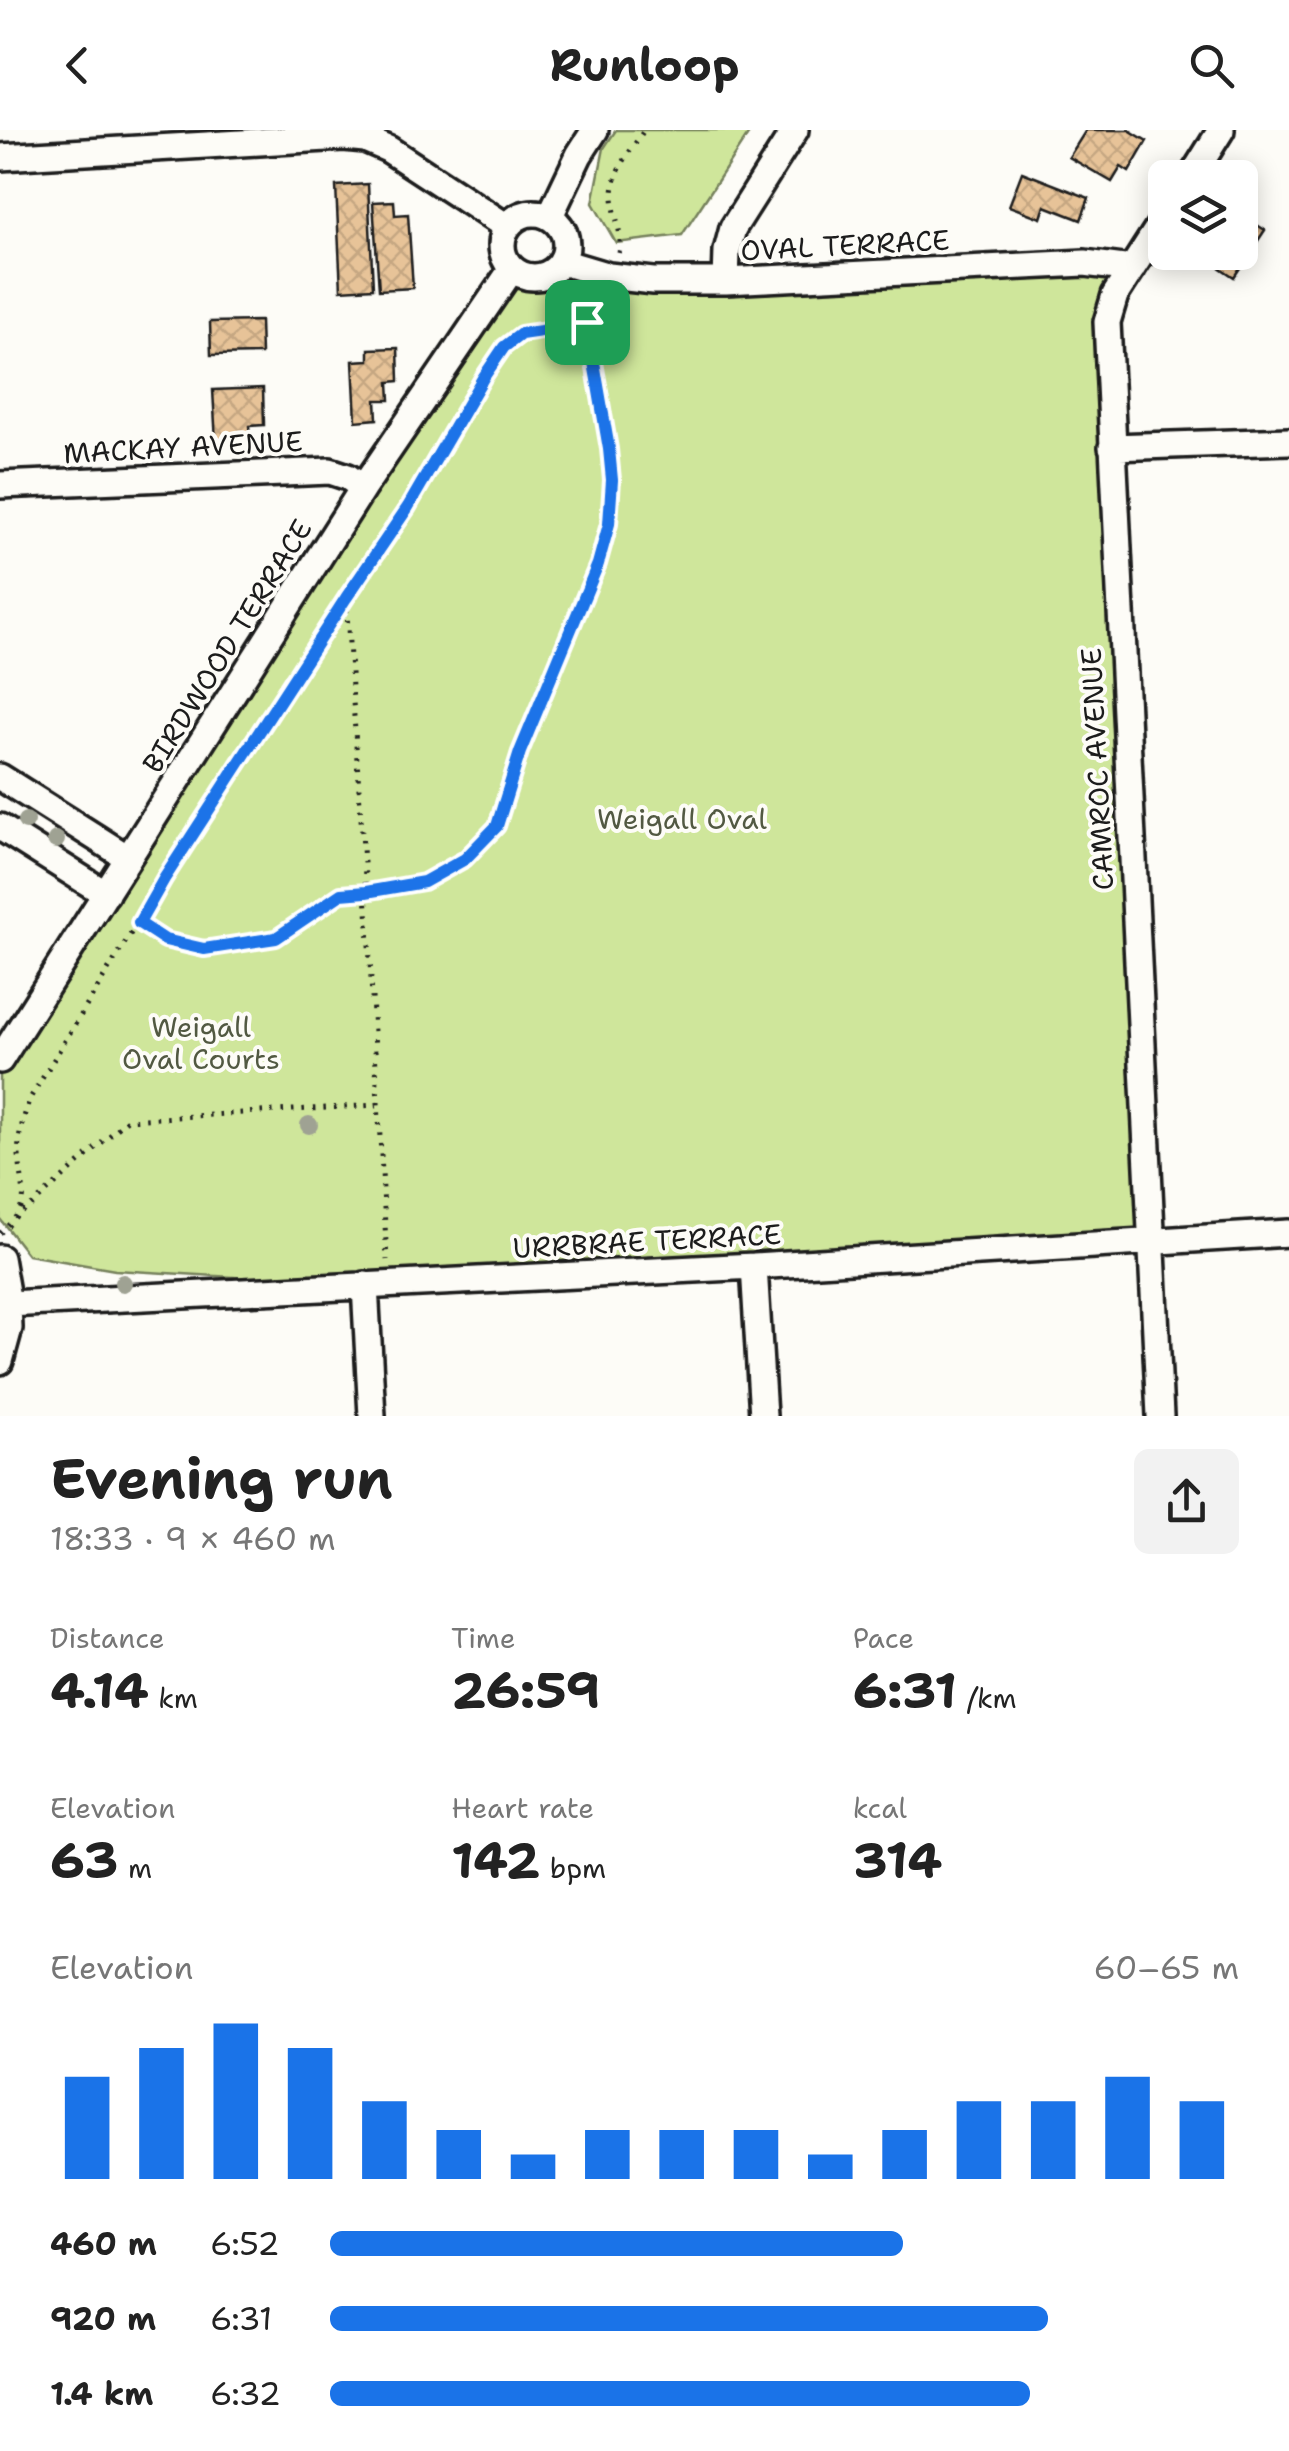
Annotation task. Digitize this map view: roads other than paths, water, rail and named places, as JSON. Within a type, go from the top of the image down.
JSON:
[{"type":"street","points":[[550,216],[594,130]]},
{"type":"street","points":[[726,280],[733,228],[795,130]]},
{"type":"street","points":[[1203,160],[1222,130]]},
{"type":"street","points":[[0,157],[365,139],[507,226]]},
{"type":"street","points":[[526,213],[550,216],[565,233],[567,244],[562,262],[540,276],[512,270],[502,245],[507,226],[526,213]]},
{"type":"street","points":[[1132,269],[1148,244]]},
{"type":"street","name":"OVAL TERRACE","points":[[562,262],[609,276],[653,281],[1085,263],[1132,269]]},
{"type":"street","name":"CAMROC AVENUE","points":[[1132,269],[1114,294],[1107,322],[1160,1416]]},
{"type":"street","name":"BIRDWOOD TERRACE","points":[[0,1060],[363,488],[512,270]]},
{"type":"street","points":[[1112,447],[1289,440]]},
{"type":"street","name":"MACKAY AVENUE","points":[[0,485],[330,470],[363,488]]},
{"type":"street","points":[[0,777],[128,858]]},
{"type":"street","points":[[0,828],[106,894]]},
{"type":"street","name":"URRBRAE TERRACE","points":[[4,1297],[754,1266],[1289,1233]]},
{"type":"street","points":[[0,1258],[9,1332],[0,1361]]},
{"type":"street","points":[[754,1266],[763,1416]]},
{"type":"street","points":[[365,1285],[372,1416]]},
{"type":"park label","name":"Weigall Oval","points":[[682,819]]},
{"type":"park label","name":"Weigall Oval Courts","points":[[201,1043]]}]
